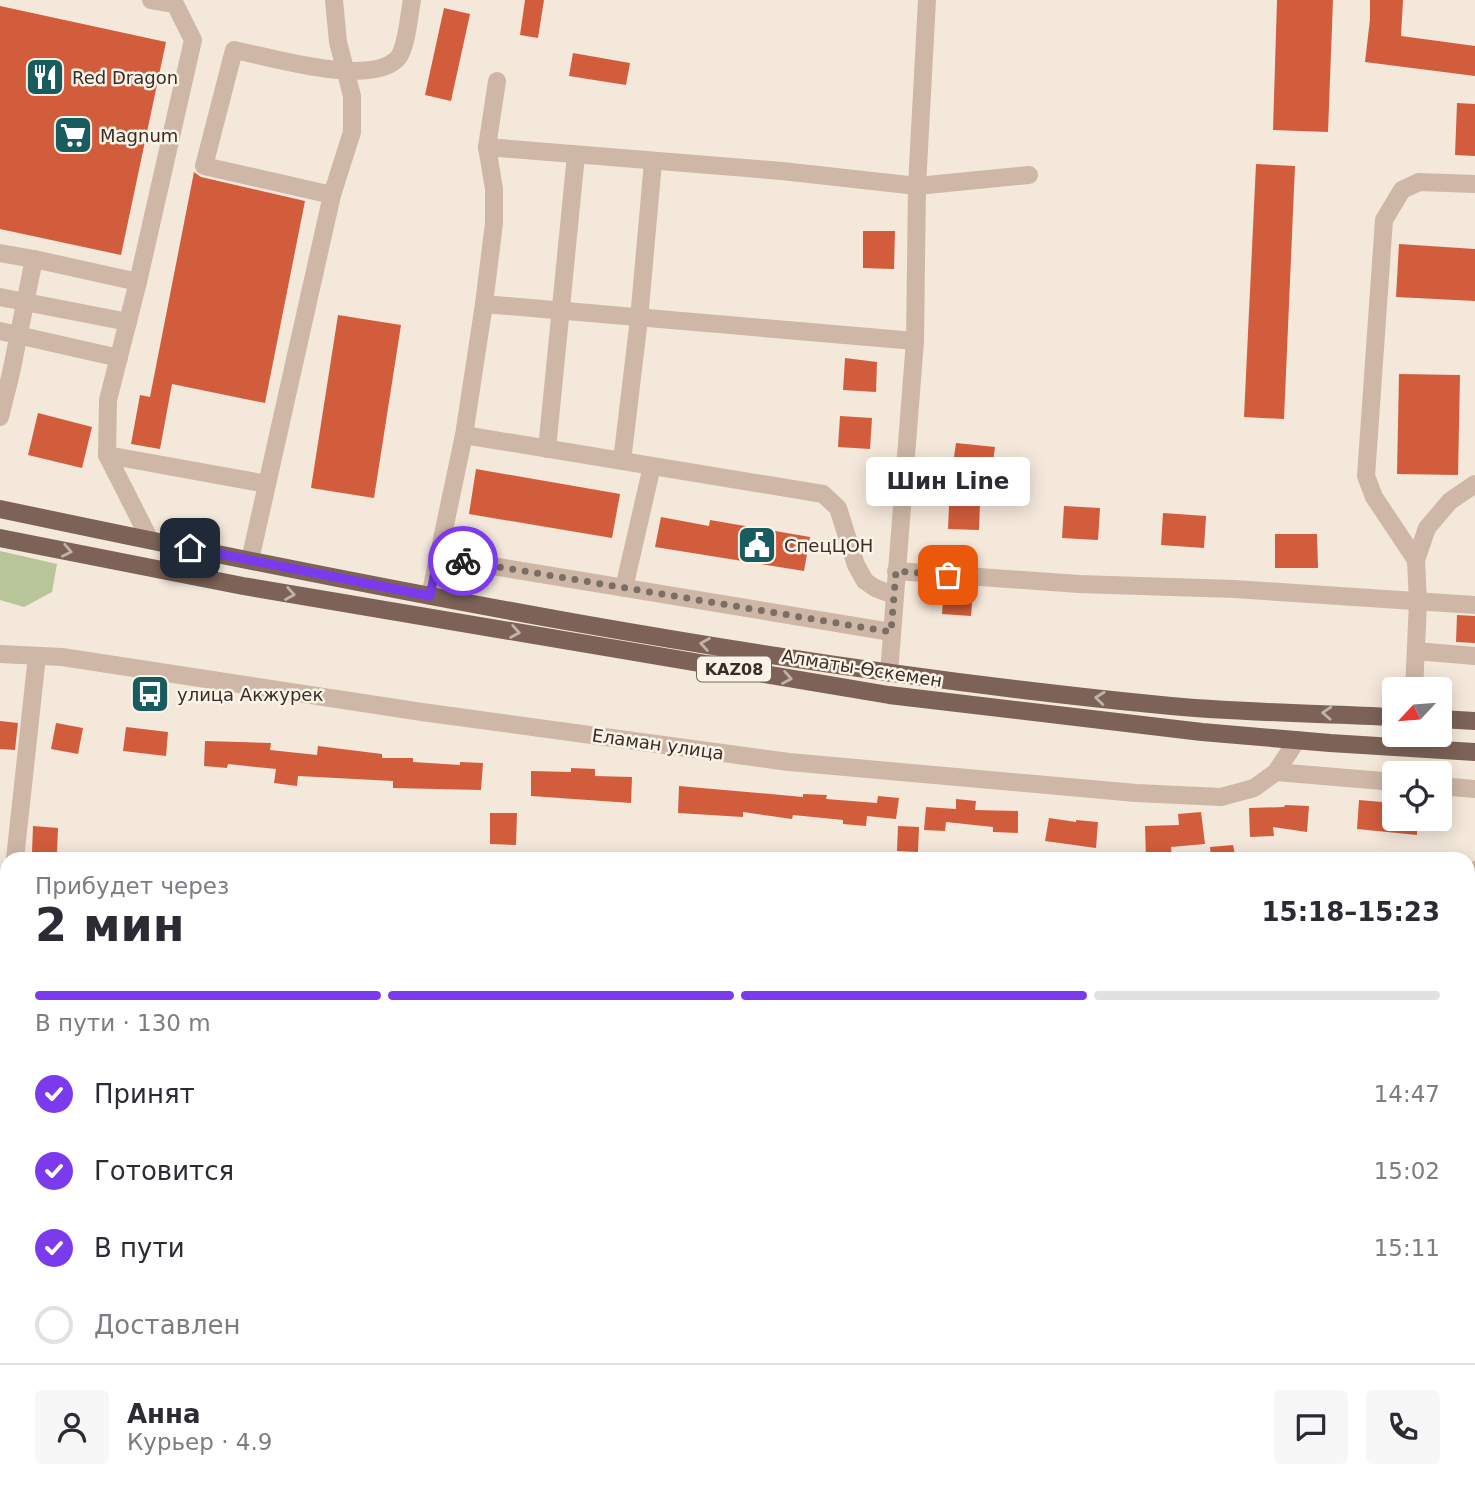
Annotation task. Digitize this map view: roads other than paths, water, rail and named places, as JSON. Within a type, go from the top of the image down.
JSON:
[{"type":"main road","name":"Алматы-Өскемен","points":[[0,509],[430,596],[637,633],[889,673],[1165,706],[1382,716]]},
{"type":"main road","name":"Алматы-Өскемен","points":[[0,538],[243,586],[889,695],[1202,732],[1475,752]]},
{"type":"main road","points":[[1202,732],[1203,708]]},
{"type":"main road","points":[[1452,720],[1475,721]]},
{"type":"street","points":[[150,541],[107,455],[108,400],[193,40],[175,4],[151,0]]},
{"type":"street","points":[[250,560],[332,195],[352,132],[352,96],[338,42],[334,0]]},
{"type":"street","points":[[332,195],[204,166],[234,50],[346,72],[369,71],[397,58],[402,48],[412,0]]},
{"type":"street","points":[[889,673],[915,341],[917,186],[927,0]]},
{"type":"street","points":[[430,596],[464,435],[484,304],[494,223],[492,167],[487,147],[497,81]]},
{"type":"street","points":[[487,147],[782,171],[917,186],[1028,175]]},
{"type":"street","points":[[547,449],[576,155]]},
{"type":"street","points":[[622,461],[639,319],[653,162]]},
{"type":"street","points":[[1416,560],[1374,497],[1366,476],[1384,220],[1402,190],[1419,182],[1475,184]]},
{"type":"street","points":[[0,253],[138,282]]},
{"type":"street","points":[[0,417],[6,372],[18,336],[34,259]]},
{"type":"street","points":[[0,297],[128,322]]},
{"type":"street","points":[[484,304],[915,341]]},
{"type":"street","points":[[0,331],[119,358]]},
{"type":"street","points":[[464,435],[823,494],[838,508],[856,565],[865,581],[894,595]]},
{"type":"street","points":[[107,455],[267,484]]},
{"type":"street","points":[[624,588],[652,466]]},
{"type":"street","points":[[1415,677],[1418,602],[1416,560],[1426,528],[1450,501],[1475,484]]},
{"type":"street","points":[[438,557],[891,632]]},
{"type":"street","points":[[896,571],[1079,584],[1234,589],[1475,605]]},
{"type":"street","points":[[1416,651],[1475,656]]},
{"type":"street","name":"Еламан улица","points":[[0,654],[62,657],[422,712],[789,762],[1136,793],[1221,797],[1254,788],[1276,772],[1297,740]]},
{"type":"street","points":[[16,852],[37,656]]},
{"type":"street","points":[[1276,772],[1382,781]]},
{"type":"street","points":[[1452,787],[1475,789]]},
{"type":"place","name":"Red Dragon","points":[[45,77]]},
{"type":"place","name":"Magnum","points":[[73,135]]},
{"type":"place","name":"СпецЦОН","points":[[757,545]]},
{"type":"place","name":"Шин Line","points":[[948,575]]},
{"type":"place","name":"улица Акжурек","points":[[150,694]]}]
